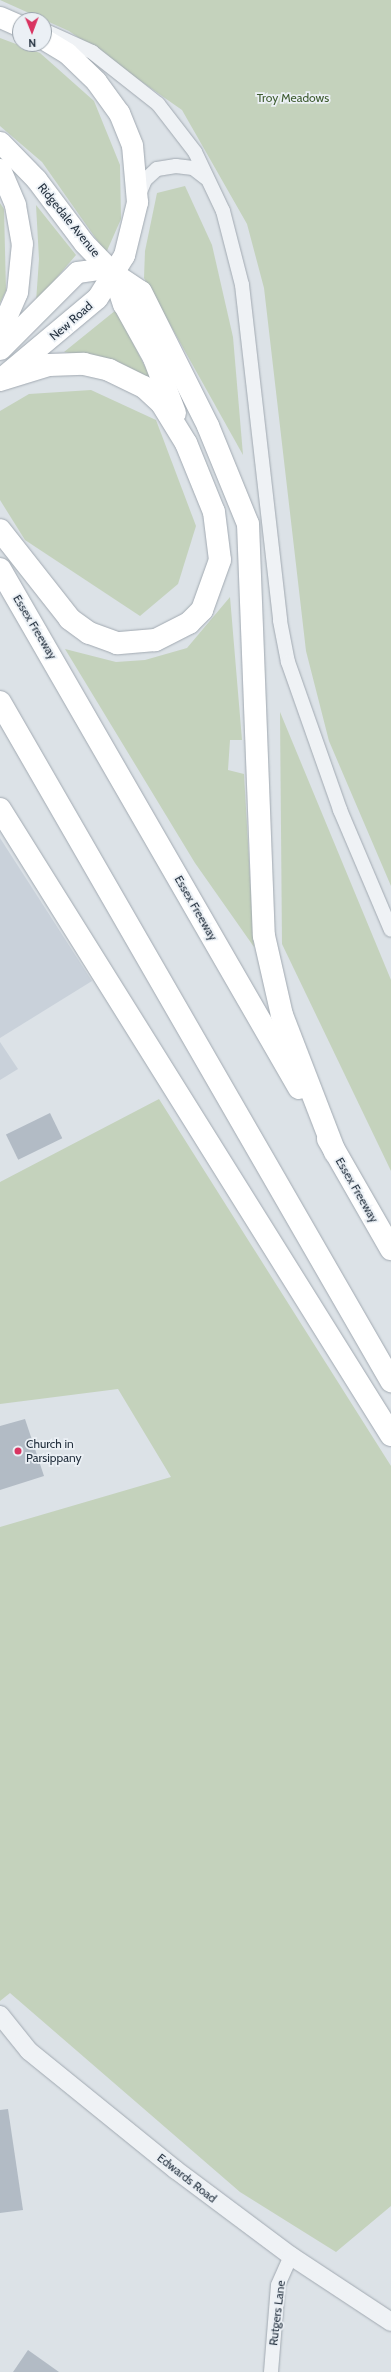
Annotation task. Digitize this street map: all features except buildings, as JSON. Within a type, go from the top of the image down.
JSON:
[{"type":"highway","points":[[0,530],[62,611],[89,633],[117,643],[136,643],[173,633],[202,610],[220,560],[214,512],[154,358],[124,304],[114,274]]},
{"type":"highway","points":[[114,274],[141,292],[208,426],[248,524],[264,936],[282,1015],[335,1152]]},
{"type":"highway","points":[[0,380],[27,370],[59,364],[84,364],[109,370],[144,387],[162,404],[186,443]]},
{"type":"highway","name":"Essex Freeway","points":[[0,569],[391,1248]]},
{"type":"highway","points":[[0,702],[391,1381]]},
{"type":"highway","points":[[0,809],[391,1435]]},
{"type":"main road","points":[[0,16],[12,22]]},
{"type":"main road","points":[[0,349],[77,272],[98,269],[114,274],[131,234],[137,202],[132,145],[119,113],[96,81],[67,53],[52,44]]},
{"type":"main road","name":"Ridgedale Avenue","points":[[0,142],[36,179],[84,243],[114,274]]},
{"type":"main road","points":[[0,169],[16,205],[22,243],[16,292],[0,331]]},
{"type":"main road","name":"New Road","points":[[0,380],[81,315],[114,274]]},
{"type":"street","points":[[0,16],[12,20]]},
{"type":"street","points":[[52,34],[92,52],[133,81],[177,127],[195,152],[233,242],[242,285],[280,621],[288,662],[335,796],[391,930]]},
{"type":"street","points":[[137,202],[145,180],[157,169],[176,166],[193,168],[208,180]]},
{"type":"street","name":"Edwards Road","points":[[0,2014],[29,2051],[176,2170],[291,2256],[391,2322]]},
{"type":"street","name":"Rutgers Lane","points":[[271,2372],[278,2285],[291,2256]]},
{"type":"shaded area","points":[[0,838],[92,981],[0,1038]]},
{"type":"shaded area","points":[[0,1042],[18,1069],[0,1080]]},
{"type":"green space","name":"Troy Meadows","points":[[0,0],[391,0],[391,886],[329,741],[306,651],[264,288],[247,224],[182,110],[69,31],[52,23],[52,12],[27,12]]},
{"type":"green space","points":[[0,38],[12,42],[12,52],[40,53],[94,101],[120,165],[121,219],[106,253],[42,162],[0,126]]},
{"type":"green space","points":[[185,186],[212,245],[233,337],[243,455],[144,278],[145,251],[157,193]]},
{"type":"green space","points":[[0,203],[4,209],[6,291],[0,303]]},
{"type":"green space","points":[[36,205],[76,255],[36,302],[39,259]]},
{"type":"green space","points":[[116,310],[154,384],[114,361],[64,352]]},
{"type":"green space","points":[[91,390],[156,420],[196,526],[178,584],[140,616],[25,540],[0,500],[0,411],[29,394]]},
{"type":"green space","points":[[230,597],[242,740],[230,740],[228,770],[244,774],[254,947],[195,863],[65,649],[116,662],[145,660],[187,648]]},
{"type":"green space","points":[[280,712],[391,980],[391,1171],[282,944]]},
{"type":"green space","points":[[159,1099],[391,1466],[391,2206],[336,2252],[240,2192],[10,1993],[0,2001],[0,1527],[171,1477],[118,1389],[0,1404],[0,1182]]},
{"type":"place","name":"Church in Parsippany","points":[[18,1451]]}]
